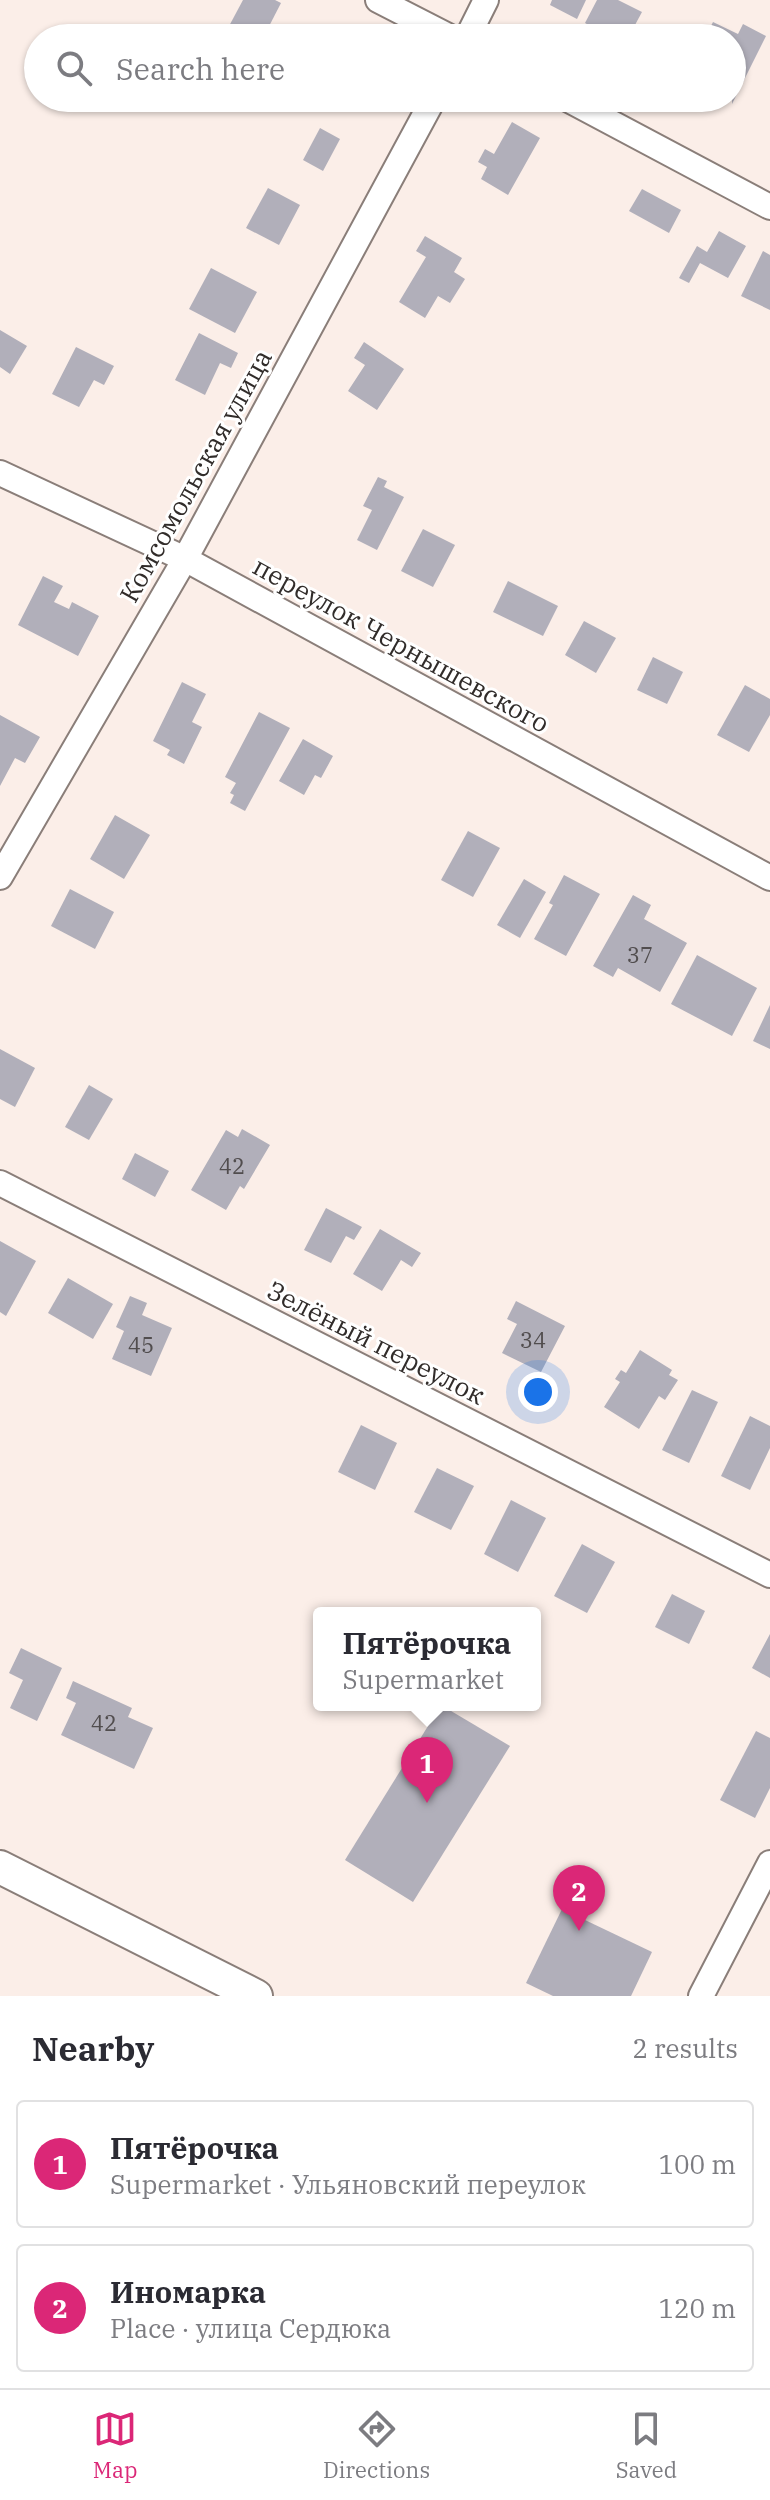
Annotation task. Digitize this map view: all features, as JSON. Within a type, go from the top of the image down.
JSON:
[{"type":"main road","points":[[0,1867],[256,1996]]},
{"type":"street","points":[[378,0],[425,24]]},
{"type":"street","points":[[474,24],[486,0]]},
{"type":"street","name":"Комсомольская улица","points":[[0,877],[185,559],[426,112]]},
{"type":"street","points":[[591,112],[770,207]]},
{"type":"street","name":"переулок Чернышевского","points":[[0,473],[185,559],[770,878]]},
{"type":"street","name":"Зелёный переулок","points":[[0,1183],[770,1575]]},
{"type":"street","points":[[701,1996],[770,1863]]},
{"type":"building","points":[[243,0],[275,0],[281,3],[270,24],[230,24]]},
{"type":"building","points":[[552,0],[586,0],[577,19],[550,5]]},
{"type":"building","points":[[597,0],[618,0],[642,12],[636,24],[585,23]]},
{"type":"building","points":[[746,26],[766,36],[746,76]]},
{"type":"building","points":[[512,122],[540,138],[508,195],[481,179],[487,167],[478,162],[485,149],[494,154]]},
{"type":"building","points":[[320,128],[340,139],[323,171],[303,160]]},
{"type":"building","points":[[268,188],[300,205],[279,245],[246,228]]},
{"type":"building","points":[[642,189],[681,210],[669,233],[629,211]]},
{"type":"building","points":[[719,231],[746,246],[728,278],[700,263],[689,283],[679,278],[697,246],[707,252]]},
{"type":"building","points":[[425,236],[462,258],[454,272],[465,279],[450,303],[438,296],[425,318],[399,302],[426,257],[416,251]]},
{"type":"building","points":[[763,251],[770,255],[770,310],[741,296]]},
{"type":"building","points":[[211,268],[257,292],[235,333],[189,309]]},
{"type":"building","points":[[0,330],[27,346],[10,374],[0,367]]},
{"type":"building","points":[[199,333],[238,353],[231,368],[220,363],[205,395],[175,380]]},
{"type":"building","points":[[364,342],[404,369],[377,410],[348,391],[365,365],[354,358]]},
{"type":"building","points":[[76,347],[114,366],[104,385],[94,380],[79,407],[52,394]]},
{"type":"building","points":[[378,477],[387,481],[384,487],[404,497],[377,550],[357,540],[372,510],[363,506]]},
{"type":"building","points":[[423,529],[455,545],[433,587],[401,571]]},
{"type":"building","points":[[43,576],[63,586],[54,602],[69,609],[72,602],[99,616],[78,656],[18,625]]},
{"type":"building","points":[[508,581],[558,606],[543,636],[493,612]]},
{"type":"building","points":[[584,621],[616,638],[596,673],[565,655]]},
{"type":"building","points":[[653,657],[683,672],[667,704],[637,690]]},
{"type":"building","points":[[182,682],[206,694],[192,722],[202,727],[184,764],[167,755],[170,750],[153,741]]},
{"type":"building","points":[[745,685],[770,699],[770,715],[749,752],[717,735]]},
{"type":"building","points":[[259,712],[290,728],[245,811],[230,803],[234,795],[230,793],[236,783],[225,777]]},
{"type":"building","points":[[0,715],[40,737],[25,763],[15,758],[0,786]]},
{"type":"building","points":[[303,739],[333,756],[321,778],[315,775],[304,795],[279,781]]},
{"type":"building","points":[[115,815],[150,835],[124,879],[90,859]]},
{"type":"building","points":[[468,831],[500,848],[473,897],[441,880]]},
{"type":"building","points":[[564,875],[600,894],[566,956],[534,939],[553,905],[549,903]]},
{"type":"building","points":[[524,879],[546,892],[520,938],[497,925]]},
{"type":"building","points":[[70,889],[114,912],[95,949],[51,926]]},
{"type":"building","points":[[633,895],[651,905],[644,919],[687,943],[660,992],[618,968],[613,977],[593,966]]},
{"type":"building","points":[[697,955],[757,988],[732,1036],[671,1004]]},
{"type":"building","points":[[770,1005],[770,1049],[753,1041]]},
{"type":"building","points":[[0,1049],[35,1068],[15,1107],[0,1099]]},
{"type":"building","points":[[89,1085],[113,1099],[89,1140],[65,1127]]},
{"type":"building","points":[[242,1129],[270,1145],[244,1189],[240,1186],[226,1210],[191,1190],[226,1130],[238,1137]]},
{"type":"building","points":[[135,1153],[169,1171],[155,1197],[122,1179]]},
{"type":"building","points":[[326,1208],[362,1227],[354,1240],[346,1236],[331,1263],[304,1250]]},
{"type":"building","points":[[380,1229],[421,1253],[412,1267],[401,1260],[382,1291],[353,1274]]},
{"type":"building","points":[[0,1241],[36,1261],[6,1316],[0,1312]]},
{"type":"building","points":[[68,1278],[113,1304],[93,1339],[48,1313]]},
{"type":"building","points":[[130,1296],[147,1303],[142,1315],[172,1328],[151,1376],[112,1359],[124,1331],[116,1327]]},
{"type":"building","points":[[516,1301],[565,1326],[541,1372],[502,1353],[517,1324],[507,1319]]},
{"type":"building","points":[[640,1350],[672,1370],[669,1375],[678,1380],[665,1400],[659,1396],[639,1429],[604,1407],[620,1382],[615,1379],[621,1370],[626,1373]]},
{"type":"building","points":[[692,1390],[718,1402],[689,1463],[662,1450]]},
{"type":"building","points":[[750,1416],[770,1426],[770,1448],[750,1490],[721,1476]]},
{"type":"building","points":[[361,1425],[397,1443],[375,1490],[338,1472]]},
{"type":"building","points":[[437,1468],[474,1486],[451,1530],[414,1512]]},
{"type":"building","points":[[511,1500],[546,1518],[518,1572],[484,1554]]},
{"type":"building","points":[[582,1544],[615,1562],[587,1613],[554,1596]]},
{"type":"building","points":[[672,1594],[705,1611],[689,1644],[655,1627]]},
{"type":"building","points":[[770,1634],[770,1678],[752,1668]]},
{"type":"building","points":[[21,1648],[62,1668],[37,1721],[10,1708],[23,1680],[9,1673]]},
{"type":"building","points":[[73,1681],[132,1708],[128,1717],[153,1728],[134,1769],[61,1735],[76,1703],[66,1698]]},
{"type":"building","points":[[437,1711],[451,1711],[510,1746],[413,1902],[345,1860]]},
{"type":"building","points":[[756,1731],[770,1738],[770,1788],[755,1818],[720,1800]]},
{"type":"building","points":[[562,1909],[652,1952],[631,1996],[553,1996],[526,1983]]},
{"type":"place","name":"Пятёрочка","points":[[427,1803]]},
{"type":"place","name":"Иномарка","points":[[579,1931]]}]
